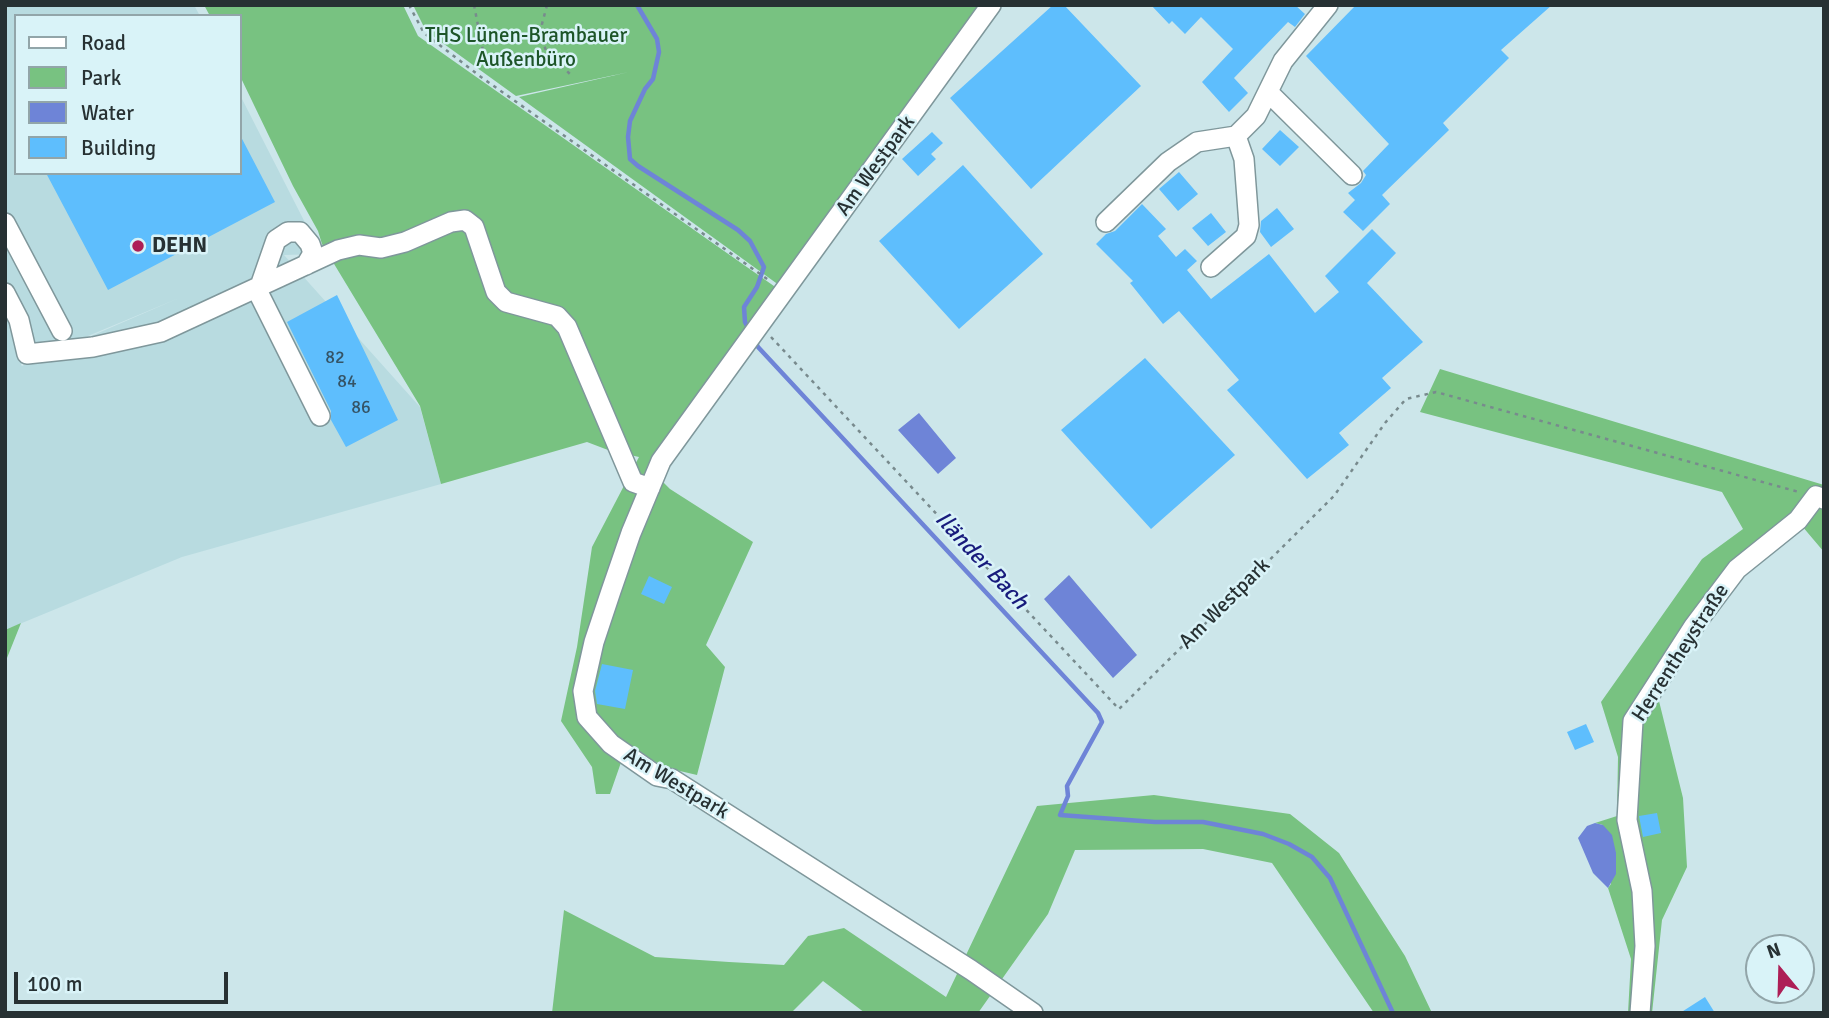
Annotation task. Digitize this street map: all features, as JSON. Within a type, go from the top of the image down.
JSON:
[{"type":"street","name":"Am Westpark","points":[[991,5],[661,461],[631,533],[594,642],[583,691],[587,717],[611,744],[657,776],[671,779],[695,794],[971,970],[1033,1013]]},
{"type":"street","points":[[1106,222],[1168,162],[1197,142],[1236,136],[1256,116],[1283,61],[1328,5]]},
{"type":"street","points":[[1268,92],[1352,175]]},
{"type":"street","points":[[1211,267],[1246,236],[1249,225],[1244,159],[1236,136]]},
{"type":"street","points":[[5,293],[19,320],[27,354],[93,347],[161,332],[338,250],[359,245],[381,248],[451,222],[465,220],[474,227],[496,292],[506,302],[557,316],[567,327],[633,482],[650,488]]},
{"type":"street","points":[[5,223],[62,331]]},
{"type":"street","points":[[306,265],[313,253],[310,244],[300,232],[288,232],[276,240],[258,287],[320,416]]},
{"type":"street","name":"Herrentheystraße","points":[[1640,1013],[1645,946],[1642,891],[1627,820],[1633,721],[1694,626],[1737,569],[1798,520],[1820,498]]},
{"type":"path","points":[[409,5],[424,33],[481,77],[761,275]]},
{"type":"path","points":[[474,5],[483,51]]},
{"type":"path","points":[[547,5],[542,24],[542,41],[546,51],[571,75]]},
{"type":"path","points":[[542,41],[583,35]]},
{"type":"path","name":"Am Westpark","points":[[759,327],[1119,709],[1334,496],[1385,423],[1406,399],[1436,392],[1820,498]]},
{"type":"shaded area","points":[[5,5],[194,5],[199,14],[14,14],[14,175],[242,175],[242,99],[321,254],[284,255],[420,407],[441,484],[182,557],[5,630]],"holes":[[[179,298],[22,366],[21,364]]]},
{"type":"green space","points":[[204,5],[403,5],[418,36],[781,291],[655,474],[670,489],[753,542],[706,645],[725,667],[697,775],[667,768],[640,754],[625,751],[610,794],[596,794],[592,767],[561,721],[577,647],[592,547],[639,457],[587,442],[441,484],[420,406],[322,244],[318,231],[242,80],[242,14],[209,14]]},
{"type":"green space","name":"THS Lünen-Brambauer Außenbüro","points":[[413,5],[990,5],[783,288],[519,97],[629,72],[516,96],[426,31]]},
{"type":"green space","points":[[1440,369],[1824,485],[1824,552],[1802,526],[1735,579],[1657,693],[1683,798],[1687,867],[1662,920],[1652,1013],[1628,1013],[1631,959],[1608,888],[1611,884],[1603,825],[1595,823],[1617,816],[1618,757],[1601,702],[1702,559],[1743,529],[1722,492],[1420,412]]},
{"type":"green space","points":[[21,623],[5,663],[5,630]]},
{"type":"green space","points":[[1154,795],[1290,814],[1339,853],[1405,956],[1432,1013],[1374,1013],[1272,863],[1203,849],[1075,850],[1048,914],[978,1013],[865,1013],[823,981],[791,1013],[552,1013],[564,910],[655,957],[729,962],[784,965],[808,936],[844,928],[946,997],[1037,806]]},
{"type":"water","points":[[919,413],[956,458],[938,474],[898,430]]},
{"type":"water","points":[[1069,575],[1137,655],[1113,678],[1044,599]]},
{"type":"water","points":[[1595,823],[1603,825],[1612,835],[1616,853],[1616,874],[1608,888],[1593,873],[1578,838],[1587,826]]},
{"type":"building","points":[[1053,5],[1064,5],[1141,86],[1031,189],[950,98]]},
{"type":"building","points":[[1151,5],[1295,5],[1305,14],[1295,27],[1288,22],[1234,78],[1248,93],[1229,112],[1202,82],[1233,49],[1201,17],[1185,34],[1172,21],[1169,24]]},
{"type":"building","points":[[1356,5],[1552,5],[1501,50],[1509,58],[1443,123],[1449,130],[1382,195],[1390,204],[1363,231],[1343,212],[1355,200],[1348,193],[1361,183],[1366,175],[1363,171],[1389,144],[1306,56]]},
{"type":"building","points":[[1280,130],[1299,147],[1280,166],[1262,149]]},
{"type":"building","points":[[932,132],[943,143],[931,154],[936,159],[918,176],[902,159]]},
{"type":"building","name":"DEHN","points":[[242,139],[275,202],[108,290],[47,175],[242,175]]},
{"type":"building","points":[[963,165],[1043,254],[959,329],[879,241]]},
{"type":"building","points":[[1179,172],[1198,194],[1178,211],[1159,189]]},
{"type":"building","points":[[1142,204],[1166,229],[1158,236],[1176,257],[1185,249],[1197,261],[1187,270],[1211,299],[1269,254],[1315,313],[1339,292],[1325,276],[1372,229],[1396,253],[1367,283],[1423,342],[1382,378],[1391,388],[1339,433],[1349,445],[1307,479],[1227,390],[1239,380],[1179,311],[1163,324],[1130,283],[1133,281],[1096,244],[1106,234],[1115,231]]},
{"type":"building","points":[[1277,208],[1294,229],[1271,247],[1260,232],[1261,221]]},
{"type":"building","points":[[1211,213],[1226,232],[1208,246],[1192,228]]},
{"type":"building","points":[[337,295],[398,420],[346,447],[287,322]]},
{"type":"building","points":[[1145,358],[1235,455],[1151,529],[1061,430]]},
{"type":"building","points":[[649,576],[672,587],[664,604],[641,594]]},
{"type":"building","points":[[602,664],[633,670],[625,709],[597,704],[595,691]]},
{"type":"building","points":[[1586,724],[1594,742],[1575,750],[1567,732]]},
{"type":"building","points":[[1657,813],[1661,833],[1643,837],[1639,816]]},
{"type":"building","points":[[1705,997],[1715,1013],[1680,1013]]},
{"type":"waterway","name":"Iländer Bach","points":[[637,5],[657,39],[659,52],[653,79],[645,89],[630,121],[630,159],[738,230],[750,241],[764,267],[757,287],[744,307],[745,322],[749,330]]},
{"type":"waterway","name":"Iländer Bach","points":[[755,341],[1098,713],[1102,722],[1067,786],[1068,796],[1060,815],[1155,822],[1203,822],[1263,834],[1312,857],[1330,878],[1393,1013]]},
{"type":"place","name":"DEHN","points":[[138,246]]}]
